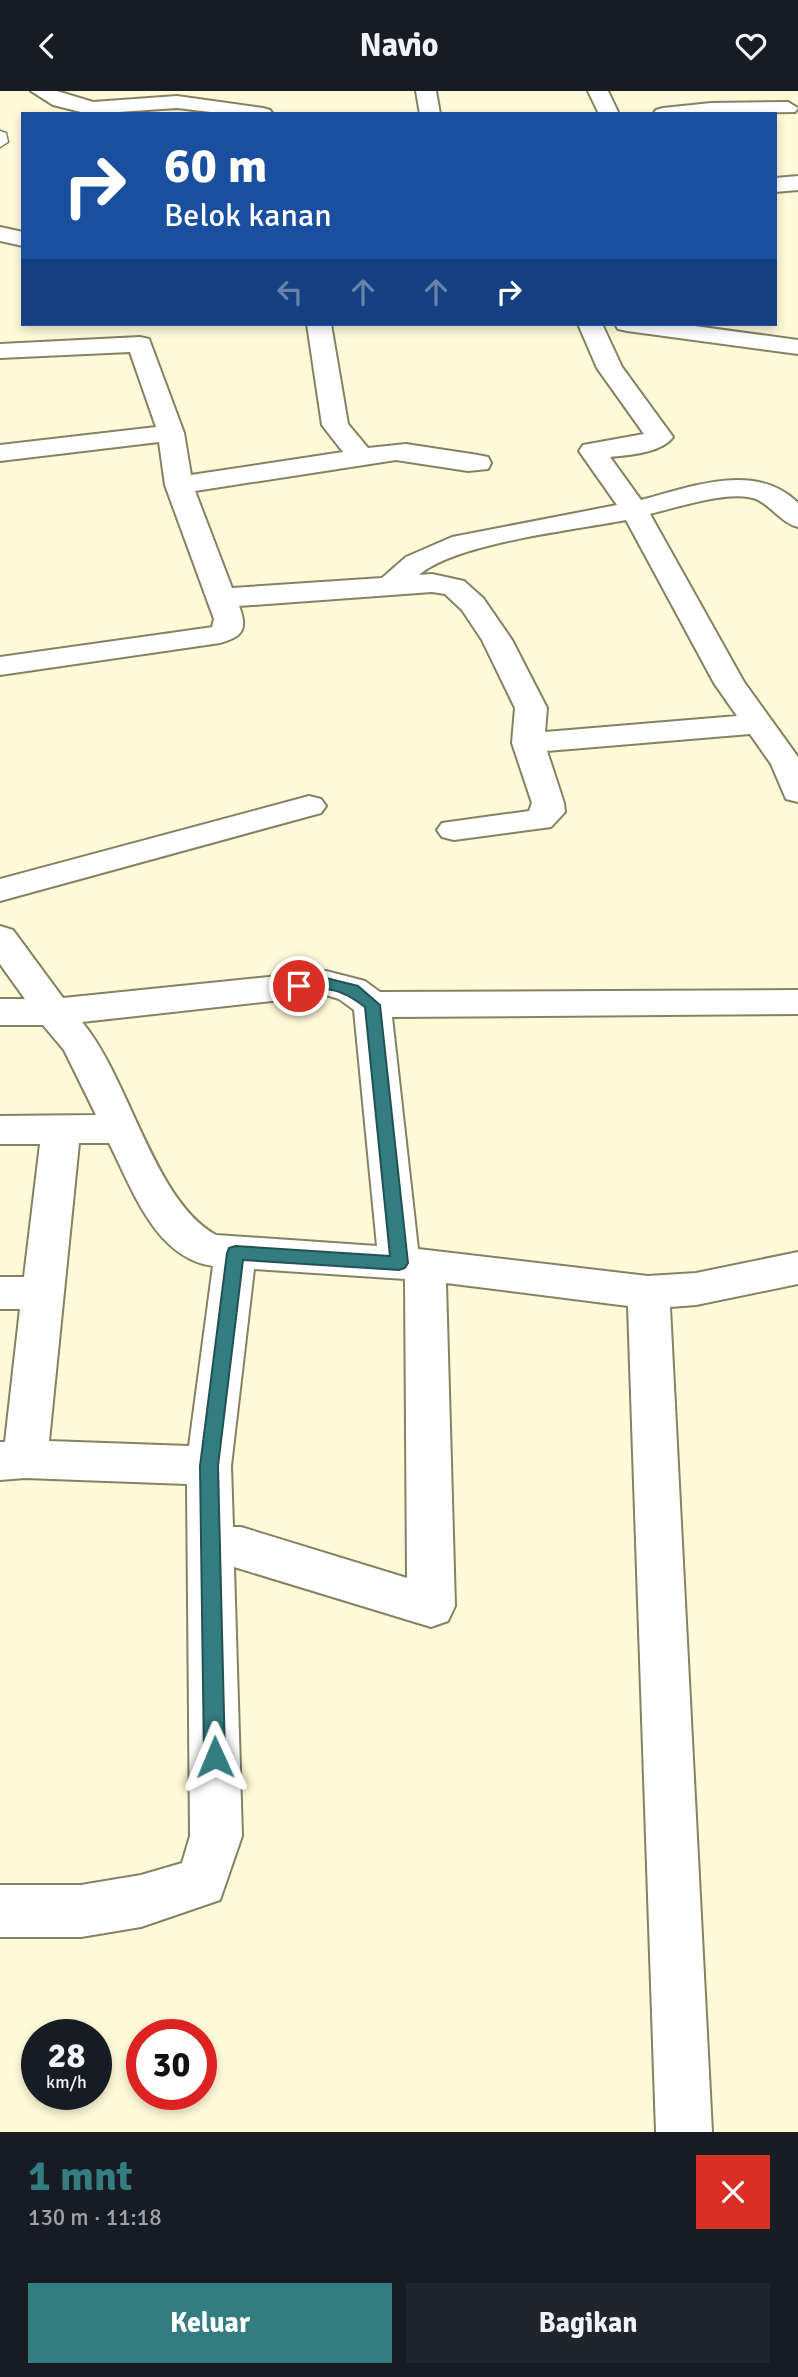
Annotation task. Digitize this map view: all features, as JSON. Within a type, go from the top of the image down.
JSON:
[{"type":"street","points":[[41,91],[62,103],[92,110],[178,102],[249,112]]},
{"type":"street","points":[[426,91],[430,112]]},
{"type":"street","points":[[598,91],[608,112]]},
{"type":"street","points":[[682,112],[789,108]]},
{"type":"street","points":[[777,185],[798,183]]},
{"type":"street","points":[[0,234],[21,239]]},
{"type":"street","points":[[319,326],[329,405],[335,425],[360,455]]},
{"type":"street","points":[[591,326],[618,380],[660,437],[633,446],[592,451],[634,510],[729,683],[787,764],[798,792]]},
{"type":"street","points":[[642,326],[798,347]]},
{"type":"street","points":[[0,351],[140,344],[171,433],[179,485],[229,619],[226,632],[209,637],[0,666]]},
{"type":"street","points":[[0,453],[171,433]]},
{"type":"street","points":[[179,485],[360,455],[414,452],[459,462],[478,463]]},
{"type":"street","points":[[388,588],[416,563],[462,543],[634,510],[693,495],[735,488],[762,490],[782,503],[798,519]]},
{"type":"street","points":[[222,598],[444,584],[454,587],[473,604],[497,640],[531,708],[528,744],[548,803],[548,812],[539,820],[454,830]]},
{"type":"street","points":[[528,744],[757,724]]},
{"type":"street","points":[[0,890],[309,806]]},
{"type":"street","points":[[0,938],[78,1042],[100,1081],[158,1201],[186,1237],[209,1250],[412,1264],[648,1292],[696,1289],[798,1268]]},
{"type":"street","points":[[0,1012],[53,1012],[326,983],[352,990],[372,1005],[798,1002]]},
{"type":"street","points":[[212,1547],[241,1547],[431,1607],[412,1264],[372,1005]]},
{"type":"street","points":[[0,1130],[121,1129]]},
{"type":"street","points":[[61,1130],[42,1293],[12,1460],[209,1466]]},
{"type":"street","points":[[0,1911],[81,1911],[141,1901],[202,1882],[216,1836],[209,1466],[235,1253]]},
{"type":"street","points":[[648,1292],[684,2132]]},
{"type":"street","points":[[0,1293],[42,1293]]},
{"type":"lane","points":[[0,137],[0,142]]},
{"type":"route","points":[[215,1757],[209,1466],[235,1253],[399,1263],[372,1005],[352,990],[326,983],[299,986]]}]
